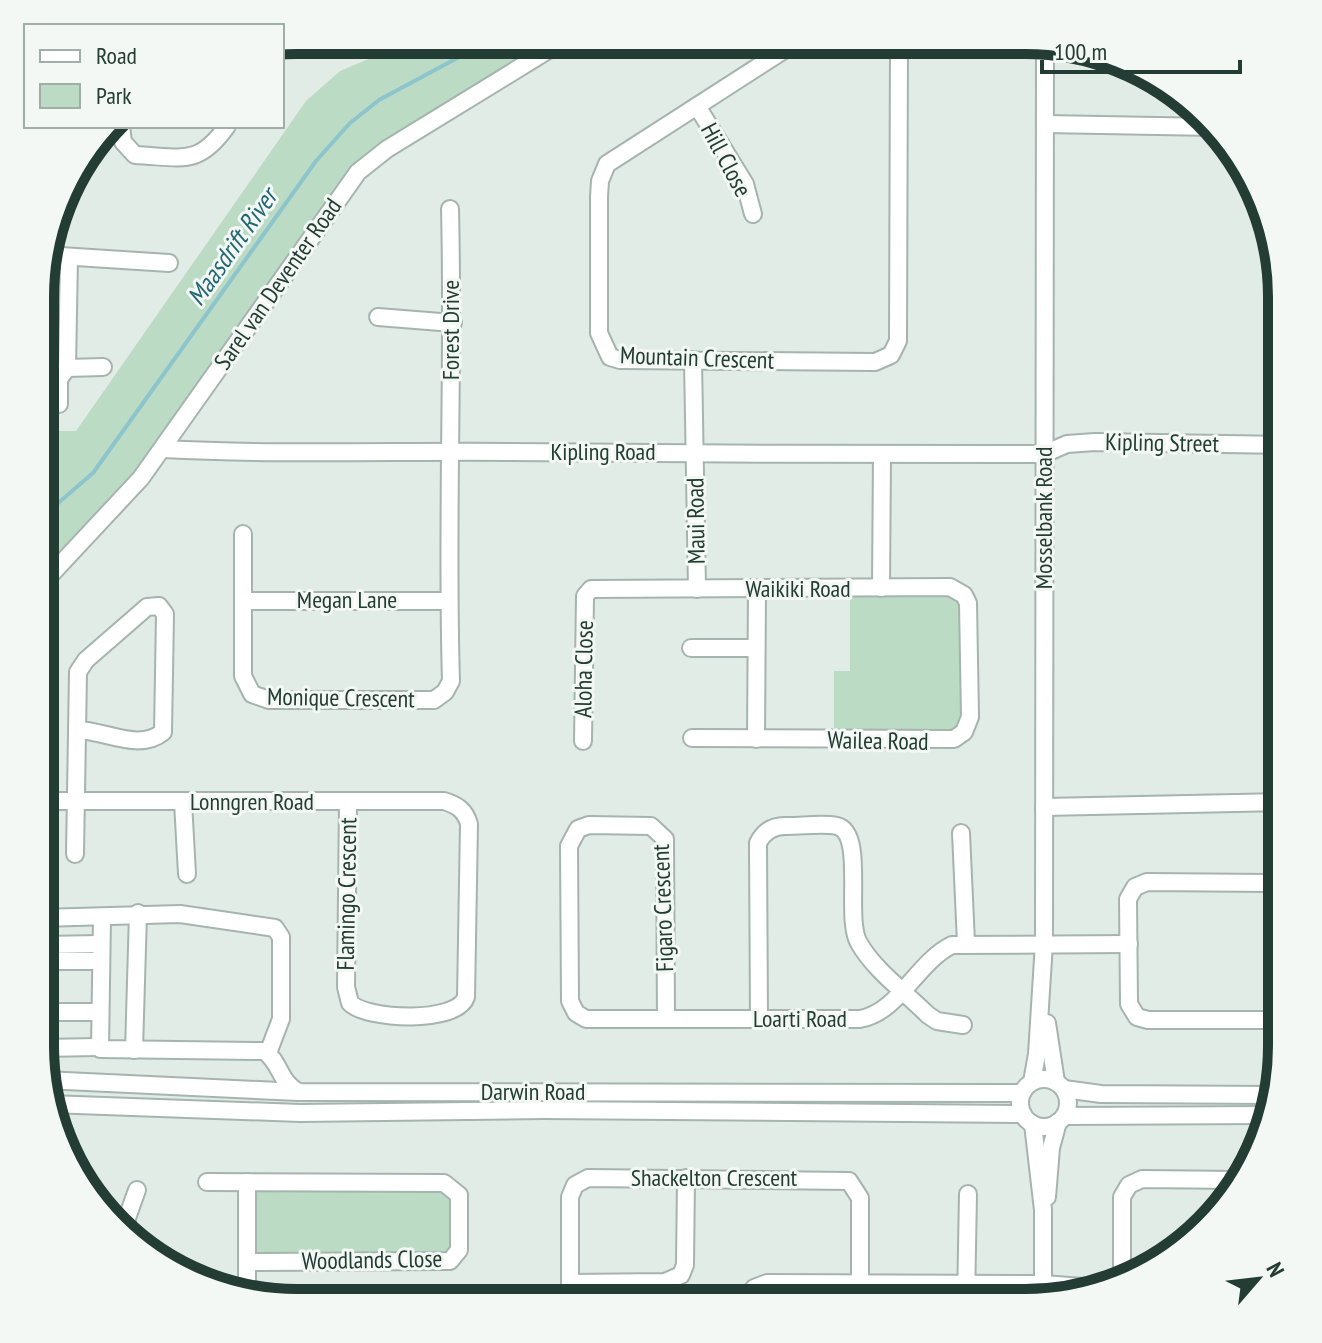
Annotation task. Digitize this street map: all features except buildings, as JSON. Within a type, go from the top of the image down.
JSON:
[{"type":"street","name":"Sarel van Deventer Road","points":[[54,571],[141,478],[358,172],[387,149],[542,54]]},
{"type":"street","name":"Mountain Crescent","points":[[778,54],[614,157],[600,181],[599,333],[606,353],[620,360],[875,362],[895,351],[898,341],[899,54]]},
{"type":"street","name":"Mosselbank Road","points":[[1027,1088],[1043,993],[1044,943],[1045,55]]},
{"type":"street","name":"Hill Close","points":[[697,106],[745,184],[753,214]]},
{"type":"street","points":[[1045,124],[1198,127]]},
{"type":"street","points":[[121,130],[123,142],[135,155],[186,157],[212,148],[226,128]]},
{"type":"street","name":"Forest Drive","points":[[449,451],[453,323],[450,209]]},
{"type":"street","points":[[58,256],[169,263]]},
{"type":"street","points":[[59,404],[59,379],[67,368],[69,257]]},
{"type":"street","points":[[378,317],[453,323]]},
{"type":"street","name":"Maui Road","points":[[693,360],[697,589]]},
{"type":"street","points":[[67,368],[103,367]]},
{"type":"street","name":"Kipling Street","points":[[1044,454],[1067,444],[1095,442],[1267,445]]},
{"type":"street","name":"Kipling Road","points":[[163,449],[292,455],[449,451],[1044,454]]},
{"type":"street","name":"Monique Crescent","points":[[243,534],[244,683],[256,697],[284,700],[440,697],[451,681],[449,451]]},
{"type":"street","name":"Waikiki Road","points":[[585,596],[594,588],[881,588],[882,455]]},
{"type":"street","name":"Wailea Road","points":[[692,738],[944,742],[964,732],[970,717],[970,611],[964,595],[950,587],[881,588]]},
{"type":"street","points":[[756,739],[757,589]]},
{"type":"street","name":"Aloha Close","points":[[583,741],[585,596]]},
{"type":"street","name":"Megan Lane","points":[[245,601],[448,601]]},
{"type":"street","points":[[75,854],[75,801],[78,678],[81,667],[147,607],[159,606],[165,614],[163,732],[155,737],[115,739],[77,730]]},
{"type":"street","points":[[691,648],[756,648]]},
{"type":"street","name":"Lonngren Road","points":[[55,801],[444,801],[461,808]]},
{"type":"street","points":[[183,802],[187,874]]},
{"type":"street","name":"Flamingo Crescent","points":[[348,802],[346,987],[350,1003],[370,1014],[441,1015],[456,1010],[465,1002],[469,824],[461,808]]},
{"type":"street","points":[[1044,807],[1267,802]]},
{"type":"street","name":"Figaro Crescent","points":[[576,1013],[570,1001],[569,846],[572,834],[589,825],[651,826],[661,833],[667,846],[666,1018]]},
{"type":"street","points":[[759,1019],[758,843],[762,835],[781,825],[838,826],[849,835],[853,848],[852,923],[860,947],[937,1021],[963,1025]]},
{"type":"street","points":[[961,833],[966,943]]},
{"type":"street","points":[[1267,883],[1142,883],[1128,899],[1129,1004],[1137,1017],[1148,1020],[1267,1020]]},
{"type":"street","points":[[134,1050],[138,913]]},
{"type":"street","points":[[55,918],[180,914],[278,930],[281,937],[281,1019],[268,1081],[256,1091]]},
{"type":"street","points":[[98,1047],[102,918]]},
{"type":"street","name":"Loarti Road","points":[[576,1013],[586,1019],[870,1017],[903,990],[943,949],[966,943],[1129,944]]},
{"type":"street","points":[[55,947],[100,952]]},
{"type":"street","points":[[55,959],[100,952]]},
{"type":"street","name":"Mosselbank Road","points":[[1043,993],[1060,1086]]},
{"type":"street","points":[[55,1012],[99,1012]]},
{"type":"street","points":[[55,1048],[98,1047],[103,1051],[254,1050],[272,1058],[283,1081],[299,1092]]},
{"type":"street","points":[[1043,1288],[1043,1210],[1028,1119],[1027,1088],[1046,1079],[1060,1086],[1101,1094],[1263,1095]]},
{"type":"street","name":"Darwin Road","points":[[57,1081],[299,1092],[1027,1088]]},
{"type":"street","points":[[1043,1210],[1061,1119],[1068,1102],[1060,1086]]},
{"type":"street","name":"Darwin Road","points":[[61,1104],[300,1113],[543,1110],[1028,1119]]},
{"type":"street","points":[[1028,1119],[1047,1126],[1061,1119],[1258,1115]]},
{"type":"street","name":"Shackelton Crescent","points":[[570,1288],[570,1197],[575,1185],[588,1178],[849,1181],[860,1198],[860,1288]]},
{"type":"street","points":[[570,1283],[665,1282],[681,1275],[685,1265],[686,1178]]},
{"type":"street","points":[[1122,1269],[1122,1197],[1129,1185],[1142,1179],[1228,1180]]},
{"type":"street","name":"Woodlands Close","points":[[207,1182],[444,1183],[455,1188],[460,1199],[459,1250],[446,1262],[247,1262]]},
{"type":"street","points":[[247,1182],[247,1284]]},
{"type":"street","points":[[127,1220],[137,1190]]},
{"type":"street","points":[[966,1288],[968,1194]]},
{"type":"street","points":[[754,1288],[767,1283],[1062,1285]]},
{"type":"green space","points":[[381,54],[526,54],[382,142],[352,167],[145,460],[54,559],[54,431],[76,431],[306,101],[340,71]]},
{"type":"green space","points":[[850,593],[950,595],[960,603],[961,720],[951,733],[837,733],[834,729],[834,671],[850,671]]},
{"type":"green space","points":[[259,1189],[446,1189],[452,1193],[451,1253],[256,1254],[254,1193]]},
{"type":"waterway","name":"Maasdrift River","points":[[54,506],[93,473],[316,161],[350,123],[379,100],[465,54]]}]
